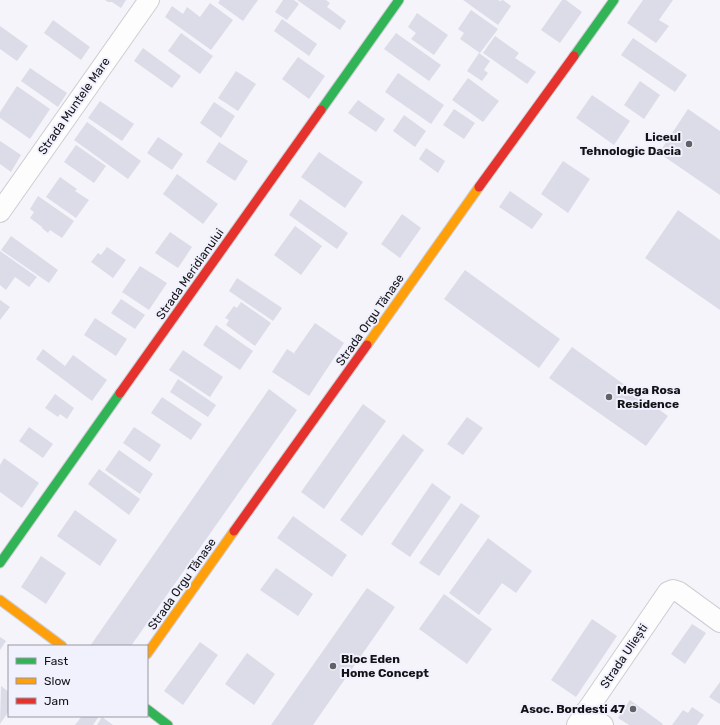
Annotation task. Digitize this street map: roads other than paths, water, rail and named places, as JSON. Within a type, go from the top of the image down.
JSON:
[{"type":"street","name":"Strada Muntele Mare","points":[[0,212],[149,0]]},
{"type":"street","name":"Strada Meridianului","points":[[0,562],[399,0]]},
{"type":"street","name":"Strada Orgu Tănase","points":[[148,653],[614,0]]},
{"type":"street","name":"Strada Uliești","points":[[581,719],[668,592],[673,590],[679,592],[720,622]]},
{"type":"street","points":[[0,600],[61,645]]},
{"type":"street","points":[[148,710],[168,725]]},
{"type":"street","points":[[581,719],[603,725]]},
{"type":"place","name":"Liceul Tehnologic Dacia","points":[[689,144]]},
{"type":"place","name":"Mega Rosa Residence","points":[[609,397]]},
{"type":"place","name":"Bloc Eden Home Concept","points":[[333,666]]},
{"type":"place","name":"Asoc. Bordesti 47","points":[[633,709]]}]
